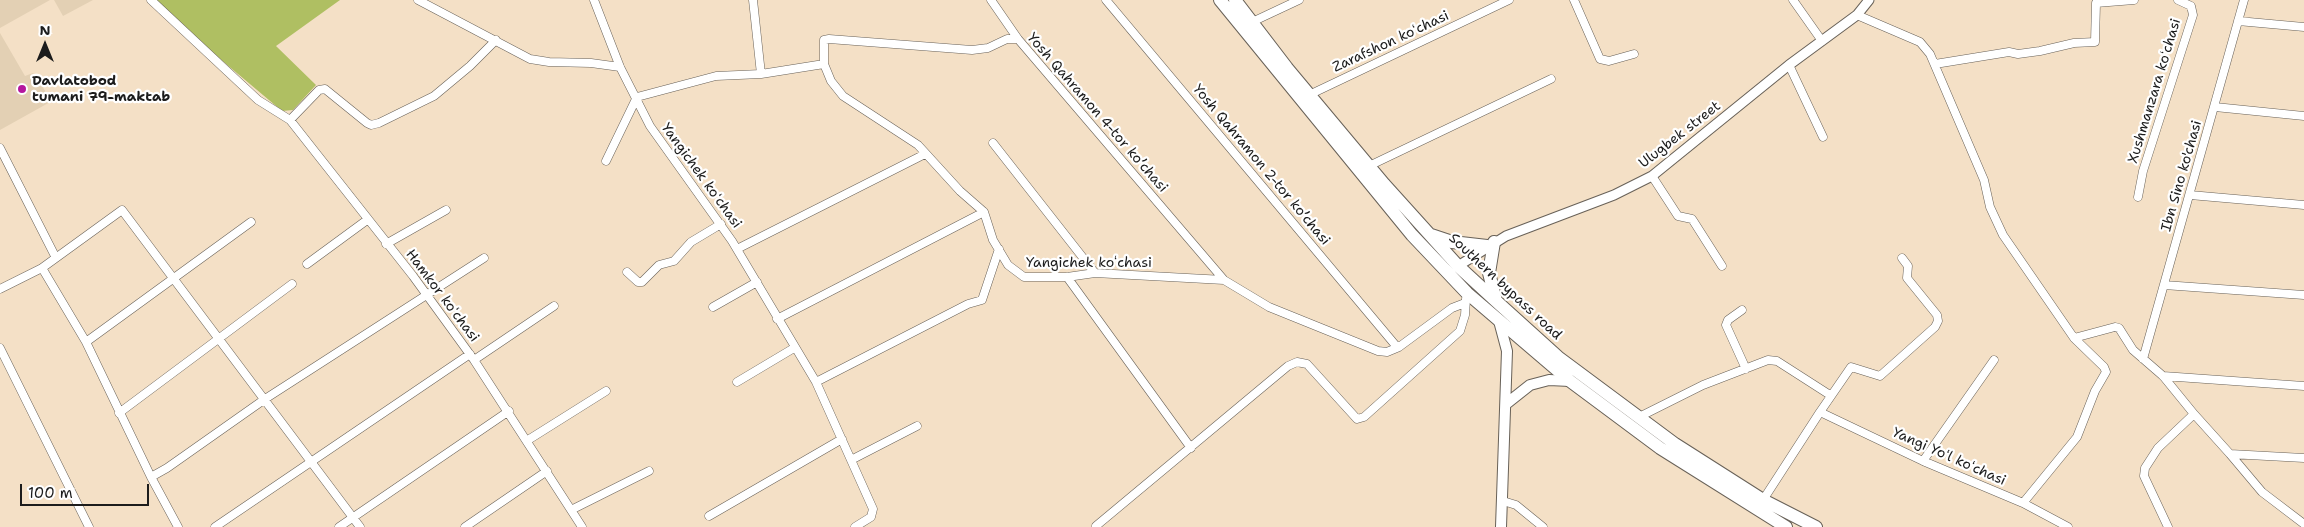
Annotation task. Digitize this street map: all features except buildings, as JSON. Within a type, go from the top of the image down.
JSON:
[{"type":"highway","name":"Southern bypass road","points":[[1220,0],[1412,235],[1466,298],[1499,321],[1570,381],[1660,448],[1784,527]]},
{"type":"highway","name":"Southern bypass road","points":[[1235,0],[1428,234],[1496,302],[1558,357],[1675,444],[1763,500],[1816,527]]},
{"type":"highway","points":[[1428,234],[1452,242],[1491,244],[1489,274],[1496,302]]},
{"type":"main road","points":[[1499,321],[1507,351],[1501,527]]},
{"type":"main road","points":[[1506,404],[1530,385],[1549,380],[1570,381]]},
{"type":"street","name":"Hamkor koʻchasi","points":[[151,0],[258,100],[290,120],[428,296],[472,357],[528,440],[582,527]]},
{"type":"street","points":[[418,0],[530,59],[620,67]]},
{"type":"street","name":"Yangichek koʻchasi","points":[[594,0],[620,67],[637,97],[650,126],[721,224],[816,382],[873,509],[874,513],[867,520]]},
{"type":"street","points":[[753,0],[761,74]]},
{"type":"street","points":[[991,0],[1018,39]]},
{"type":"street","name":"Yosh Qahramon 2-tor koʼchasi","points":[[1106,0],[1397,347]]},
{"type":"street","points":[[1252,22],[1299,0]]},
{"type":"street","name":"Zarafshon koʻchasi","points":[[1311,94],[1509,0]]},
{"type":"street","points":[[1574,0],[1600,59],[1609,61],[1634,54]]},
{"type":"street","points":[[1793,0],[1822,41]]},
{"type":"street","name":"Ulugbek street","points":[[1458,266],[1491,244],[1614,195],[1652,176],[1857,14],[1869,0]]},
{"type":"street","points":[[1935,64],[2009,52],[2018,54],[2033,52],[2074,43],[2095,42],[2096,3],[2134,0]]},
{"type":"street","name":"Xushmanzara koʻchasi","points":[[2138,198],[2143,170],[2192,15],[2191,6],[2178,0]]},
{"type":"street","name":"Ibn Sino ko'chasi","points":[[2143,360],[2244,0]]},
{"type":"street","points":[[1857,14],[1920,42],[1930,54],[1984,180],[1995,221],[2002,235],[2074,338],[2104,367],[2106,375],[2095,391],[2077,437],[2023,503]]},
{"type":"street","points":[[2238,21],[2304,27]]},
{"type":"street","name":"Yosh Qahramon 4-tor koʼchasi","points":[[824,64],[822,43],[829,38],[972,50],[988,48],[1007,38],[1018,39],[1224,280]]},
{"type":"street","points":[[290,120],[319,90],[325,88],[367,123],[379,123],[434,96],[470,66],[496,40]]},
{"type":"street","points":[[606,161],[637,97],[716,76],[761,74],[824,64],[831,81],[843,96],[918,145],[960,191],[984,212],[777,319]]},
{"type":"street","points":[[1789,66],[1823,137]]},
{"type":"street","points":[[1370,165],[1551,79]]},
{"type":"street","points":[[2215,107],[2304,116]]},
{"type":"street","points":[[993,143],[1095,273]]},
{"type":"street","points":[[0,148],[56,258]]},
{"type":"street","points":[[737,249],[925,154]]},
{"type":"street","points":[[1652,176],[1678,216],[1692,219],[1722,266]]},
{"type":"street","points":[[2190,195],[2304,205]]},
{"type":"street","points":[[0,289],[42,268],[122,210],[360,527]]},
{"type":"street","points":[[386,244],[446,210]]},
{"type":"street","name":"Yangichek koʻchasi","points":[[984,212],[998,249],[1008,265],[1024,277],[1067,277],[1095,273],[1224,280]]},
{"type":"street","points":[[307,264],[367,220]]},
{"type":"street","points":[[86,342],[251,222]]},
{"type":"street","points":[[627,272],[638,282],[642,282],[659,265],[674,261],[691,242],[721,224]]},
{"type":"street","points":[[816,382],[968,304],[982,300],[998,249]]},
{"type":"street","points":[[151,477],[265,398],[428,296],[484,258]]},
{"type":"street","points":[[1763,500],[1830,395],[1851,367],[1874,376],[1880,376],[1934,327],[1938,321],[1937,315],[1907,278],[1908,266],[1902,258]]},
{"type":"street","points":[[42,268],[86,342],[119,413],[178,527]]},
{"type":"street","points":[[1067,277],[1190,448]]},
{"type":"street","points":[[1224,280],[1269,307],[1378,351],[1387,352],[1397,347],[1466,298]]},
{"type":"street","points":[[713,307],[757,282]]},
{"type":"street","points":[[119,413],[292,284]]},
{"type":"street","points":[[2164,285],[2304,294]]},
{"type":"street","points":[[1096,526],[1288,366],[1297,362],[1307,364],[1357,418],[1364,417],[1460,331],[1465,315],[1466,298]]},
{"type":"street","points":[[215,527],[312,461],[554,306]]},
{"type":"street","points":[[1742,310],[1728,320],[1726,325],[1746,369]]},
{"type":"street","points":[[2074,338],[2115,327],[2119,328],[2133,350],[2164,376],[2194,414],[2262,492],[2304,524]]},
{"type":"street","points":[[0,348],[89,527]]},
{"type":"street","points":[[737,382],[794,348]]},
{"type":"street","points":[[1639,416],[1703,385],[1773,360],[1830,395]]},
{"type":"street","points":[[1923,461],[1994,360]]},
{"type":"street","points":[[2164,376],[2304,386]]},
{"type":"street","points":[[528,440],[606,391]]},
{"type":"street","points":[[339,527],[509,411]]},
{"type":"street","name":"Yangi Yoʻl koʻchasi","points":[[1820,412],[1923,461],[2023,503],[2068,527]]},
{"type":"street","points":[[2168,527],[2144,476],[2145,468],[2158,448],[2194,414]]},
{"type":"street","points":[[851,460],[917,426]]},
{"type":"street","points":[[709,516],[842,439]]},
{"type":"street","points":[[2230,454],[2304,458]]},
{"type":"street","points":[[465,527],[546,471]]},
{"type":"street","points":[[571,510],[649,471]]},
{"type":"street","points":[[1503,501],[1516,505],[1543,527]]},
{"type":"street","points":[[855,527],[867,520],[873,527]]},
{"type":"shaded area","points":[[0,0],[50,0],[0,28]]},
{"type":"shaded area","points":[[54,0],[93,0],[63,16]]},
{"type":"shaded area","name":"Davlatobod tumani 79-maktab","points":[[0,33],[25,76],[33,73],[52,101],[0,130]]},
{"type":"green space","points":[[155,0],[340,0],[276,46],[316,85],[293,110],[282,111],[194,37]]},
{"type":"place","name":"Davlatobod tumani 79-maktab","points":[[22,89]]}]
